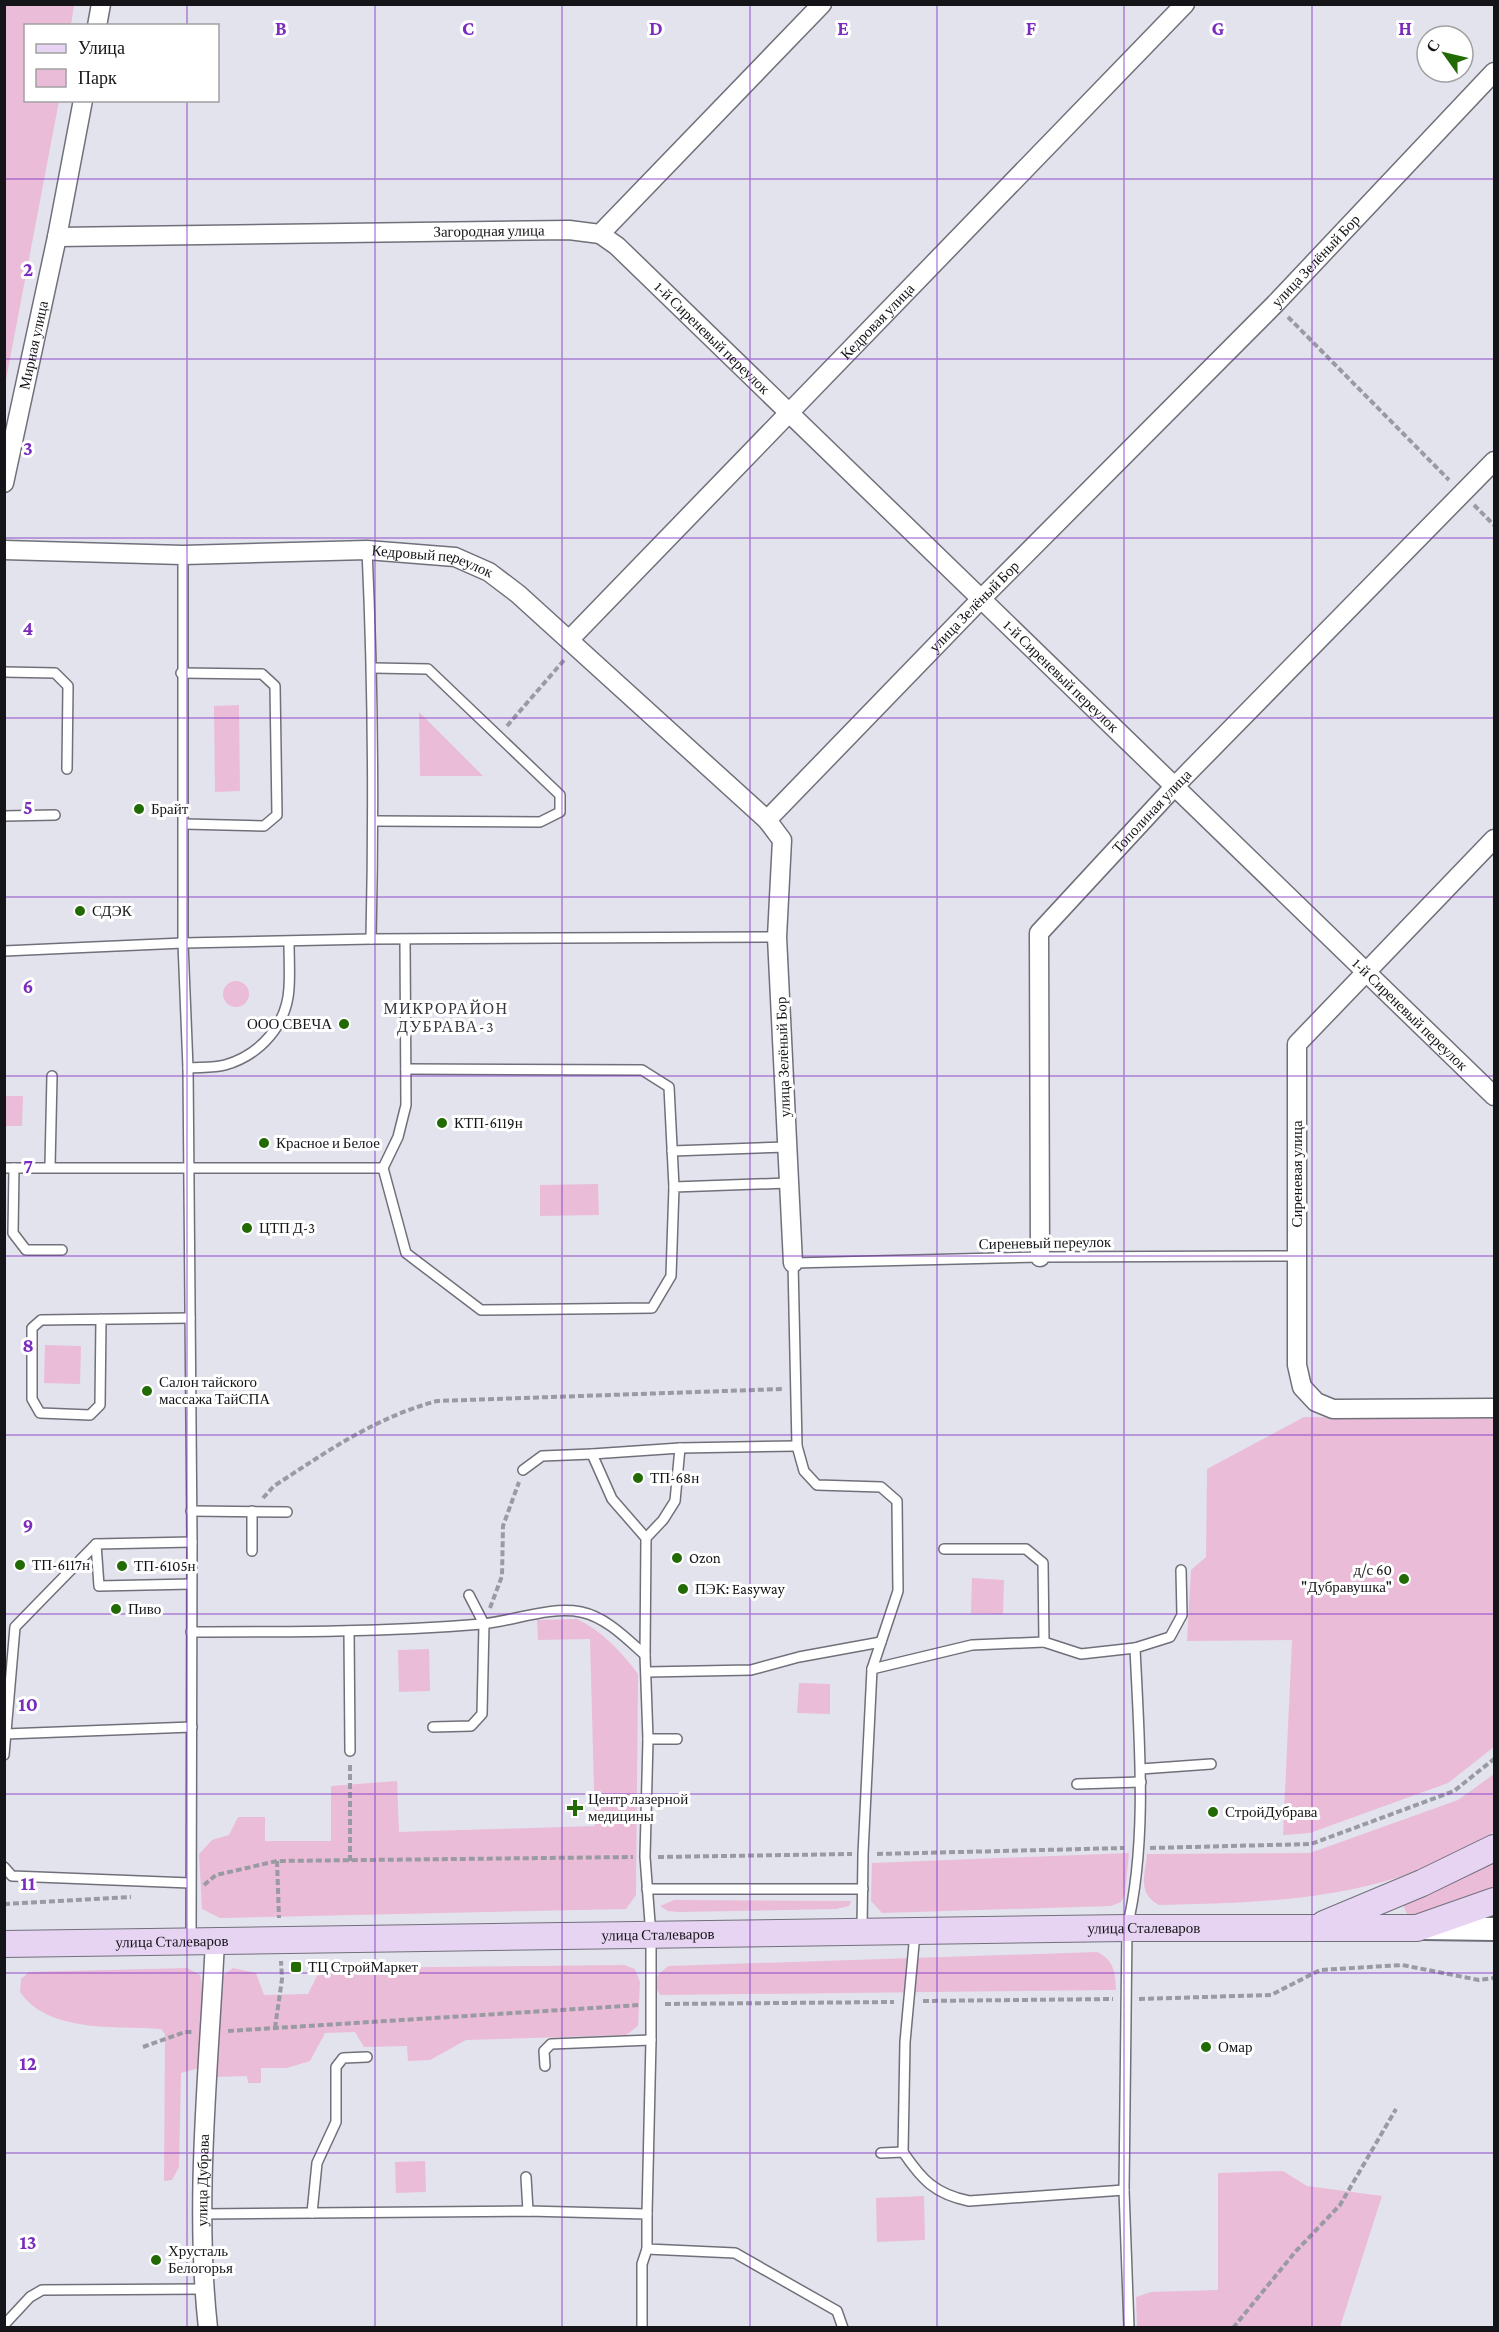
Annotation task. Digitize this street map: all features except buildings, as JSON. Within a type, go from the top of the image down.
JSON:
[{"type":"main road","name":"улица Сталеваров","points":[[1313,1929],[1422,1883],[1494,1848]]},
{"type":"main road","name":"улица Сталеваров","points":[[4,1944],[1126,1928],[1416,1928],[1494,1901]]},
{"type":"street","points":[[97,24],[101,4]]},
{"type":"street","points":[[600,234],[822,4]]},
{"type":"street","name":"Кедровая улица","points":[[574,642],[789,414],[1185,4]]},
{"type":"street","name":"улица Зелёный Бор","points":[[793,1263],[777,937],[782,840],[767,820],[982,598],[1275,303],[1494,72]]},
{"type":"street","name":"Мирная улица","points":[[4,483],[57,237],[82,102]]},
{"type":"street","name":"Загородная улица","points":[[57,237],[569,230],[600,234]]},
{"type":"street","name":"1-й Сиреневый переулок","points":[[600,234],[617,246],[1494,1096]]},
{"type":"street","name":"Тополиная улица","points":[[1040,1257],[1039,933],[1174,787],[1494,461]]},
{"type":"street","name":"Кедровый переулок","points":[[4,550],[183,555],[367,550],[455,557],[480,568],[518,594],[574,642],[767,820]]},
{"type":"street","name":"Сиреневая улица","points":[[1494,839],[1297,1044],[1297,1365],[1302,1387],[1316,1402],[1333,1409],[1494,1408]]},
{"type":"street","points":[[1416,1928],[1494,1929]]},
{"type":"street","name":"улица Дубрава","points":[[203,1940],[210,2032],[202,2214],[204,2289],[208,2328]]},
{"type":"lane","points":[[367,550],[373,668],[374,821],[371,939]]},
{"type":"lane","points":[[183,555],[183,943],[188,1068],[192,1542],[190,1883],[203,1940]]},
{"type":"lane","points":[[373,668],[428,669],[560,795],[560,812],[540,822],[374,821]]},
{"type":"lane","points":[[4,672],[55,673],[68,686],[67,769]]},
{"type":"lane","points":[[182,673],[262,674],[275,687],[277,815],[264,826],[184,824]]},
{"type":"lane","points":[[4,816],[55,815]]},
{"type":"lane","points":[[4,951],[183,943],[371,939],[777,937]]},
{"type":"lane","points":[[405,940],[406,1105],[398,1137],[383,1168],[406,1254],[481,1310],[651,1308],[671,1276],[674,1186],[669,1087],[642,1070],[406,1069]]},
{"type":"lane","points":[[188,1068],[224,1065],[248,1055],[271,1037],[282,1018],[289,991],[289,942]]},
{"type":"lane","points":[[50,1166],[52,1076]]},
{"type":"lane","points":[[672,1151],[787,1147]]},
{"type":"lane","points":[[62,1250],[26,1250],[13,1233],[9,1168],[50,1166],[383,1168]]},
{"type":"lane","points":[[674,1186],[788,1183]]},
{"type":"lane","name":"Сиреневый переулок","points":[[793,1263],[1040,1257],[1297,1256]]},
{"type":"lane","points":[[793,1263],[797,1446],[804,1471],[817,1485],[881,1487],[897,1500],[898,1591],[872,1669],[863,1854],[862,1932]]},
{"type":"lane","points":[[101,1319],[100,1405],[90,1415],[40,1413],[32,1399],[33,1328],[41,1320],[101,1319],[190,1318]]},
{"type":"lane","points":[[523,1470],[542,1456],[680,1448],[797,1446]]},
{"type":"lane","points":[[646,1538],[663,1520],[675,1501],[680,1448]]},
{"type":"lane","points":[[592,1454],[612,1499],[646,1538],[645,1655],[648,1739],[645,1857],[651,1936],[651,2040],[648,2249],[642,2264],[642,2328]]},
{"type":"lane","points":[[191,1511],[286,1512]]},
{"type":"lane","points":[[252,1511],[252,1551]]},
{"type":"lane","points":[[4,1755],[15,1627],[96,1544],[192,1542]]},
{"type":"lane","points":[[96,1544],[99,1586],[191,1584]]},
{"type":"lane","points":[[945,1549],[1026,1549],[1043,1563],[1044,1642]]},
{"type":"lane","points":[[872,1669],[972,1644],[1044,1642],[1081,1654],[1135,1648],[1170,1637],[1182,1615],[1181,1570]]},
{"type":"lane","points":[[433,1727],[471,1726],[482,1714],[484,1624],[469,1595]]},
{"type":"lane","points":[[191,1632],[349,1631],[484,1624],[563,1611],[583,1612],[616,1629],[645,1655]]},
{"type":"lane","points":[[349,1631],[350,1751]]},
{"type":"lane","points":[[647,1672],[751,1670],[799,1657],[881,1642]]},
{"type":"lane","points":[[1129,2328],[1124,2190],[1126,1928],[1135,1893],[1141,1782],[1135,1648]]},
{"type":"lane","points":[[5,1734],[192,1726]]},
{"type":"lane","points":[[648,1739],[677,1739]]},
{"type":"lane","points":[[1141,1769],[1211,1764]]},
{"type":"lane","points":[[1077,1784],[1141,1782]]},
{"type":"lane","points":[[4,1867],[12,1876],[190,1883]]},
{"type":"lane","points":[[647,1889],[862,1889]]},
{"type":"lane","points":[[915,1932],[905,2042],[903,2152],[920,2177],[946,2196],[969,2200],[1124,2190]]},
{"type":"lane","points":[[545,2066],[544,2051],[551,2044],[651,2040]]},
{"type":"lane","points":[[312,2213],[316,2163],[336,2122],[336,2067],[343,2058],[367,2057]]},
{"type":"lane","points":[[880,2153],[903,2152]]},
{"type":"lane","points":[[526,2176],[528,2211]]},
{"type":"lane","points":[[202,2214],[528,2211],[647,2214]]},
{"type":"lane","points":[[648,2249],[735,2253],[837,2311],[843,2328]]},
{"type":"lane","points":[[4,2325],[30,2297],[42,2290],[204,2289]]},
{"type":"path","points":[[1275,303],[1494,525]]},
{"type":"path","points":[[498,736],[574,642]]},
{"type":"path","points":[[252,1511],[274,1486],[361,1430],[405,1410],[437,1401],[796,1389]]},
{"type":"path","points":[[484,1624],[502,1576],[503,1526],[523,1470]]},
{"type":"path","points":[[350,1751],[350,1860]]},
{"type":"path","points":[[191,1895],[216,1875],[278,1862],[863,1854],[1311,1844],[1454,1791],[1494,1759]]},
{"type":"path","points":[[4,1904],[138,1897]]},
{"type":"path","points":[[143,2047],[185,2032],[650,2004],[1126,1999],[1271,1995],[1320,1970],[1402,1965],[1479,1980],[1494,1978]]},
{"type":"path","points":[[1233,2328],[1296,2251],[1340,2205],[1396,2109]]},
{"type":"green space","points":[[5,4],[74,5],[71,24],[24,24],[24,102],[59,102],[5,385]]},
{"type":"green space","points":[[239,705],[240,791],[215,792],[214,706]]},
{"type":"green space","points":[[419,712],[483,776],[420,776]]},
{"type":"green space","points":[[236,981],[245,985],[249,994],[245,1003],[236,1007],[227,1003],[223,994],[227,985]]},
{"type":"green space","points":[[5,1096],[23,1096],[22,1126],[5,1126]]},
{"type":"green space","points":[[598,1184],[599,1215],[540,1216],[540,1185]]},
{"type":"green space","points":[[45,1345],[81,1346],[80,1384],[44,1383]]},
{"type":"green space","name":"д/с 60 \"Дубравушка\"","points":[[1304,1417],[1494,1418],[1494,1747],[1448,1783],[1310,1833],[1283,1835],[1292,1640],[1187,1641],[1191,1570],[1206,1557],[1207,1469]]},
{"type":"green space","points":[[972,1578],[1004,1580],[1003,1614],[971,1613]]},
{"type":"green space","points":[[577,1619],[595,1629],[611,1642],[638,1674],[636,1895],[626,1909],[220,1918],[202,1909],[199,1854],[212,1840],[229,1835],[238,1817],[265,1817],[265,1841],[331,1841],[331,1786],[397,1781],[399,1832],[595,1826],[590,1639],[538,1640],[537,1620]]},
{"type":"green space","points":[[429,1649],[430,1691],[399,1692],[398,1650]]},
{"type":"green space","points":[[799,1683],[830,1684],[830,1714],[797,1713]]},
{"type":"green space","points":[[1494,1774],[1494,1831],[1483,1841],[1470,1848],[1409,1874],[1339,1892],[1268,1901],[1159,1905],[1152,1900],[1145,1889],[1147,1854],[1310,1853],[1458,1800]]},
{"type":"green space","points":[[1129,1853],[1125,1894],[1121,1902],[1111,1906],[882,1913],[871,1901],[872,1863]]},
{"type":"green space","points":[[1494,1863],[1494,1889],[1424,1914],[1407,1914],[1403,1905]]},
{"type":"green space","points":[[674,1900],[851,1901],[849,1906],[836,1909],[679,1912],[668,1911],[660,1906]]},
{"type":"green space","points":[[1097,1952],[1107,1959],[1112,1967],[1116,1990],[660,1995],[654,1983],[659,1974],[668,1966]]},
{"type":"green space","points":[[624,1965],[635,1969],[640,1982],[638,2026],[626,2035],[466,2040],[430,2060],[408,2061],[407,2046],[364,2047],[355,2032],[325,2033],[310,2061],[287,2068],[261,2068],[261,2083],[248,2083],[247,2076],[214,2077],[221,1977],[233,1968],[256,1973],[264,1995],[308,1994],[317,1976],[335,1968]]},
{"type":"green space","points":[[187,1968],[200,1975],[203,1988],[199,2068],[181,2073],[179,2167],[172,2180],[164,2181],[165,2034],[161,2029],[84,2025],[48,2015],[32,2005],[20,1992],[21,1979],[29,1972]]},
{"type":"green space","points":[[425,2161],[426,2192],[396,2193],[395,2162]]},
{"type":"green space","points":[[1283,2171],[1307,2186],[1382,2196],[1340,2327],[1137,2327],[1136,2297],[1151,2292],[1218,2290],[1218,2173]]},
{"type":"green space","points":[[924,2196],[925,2240],[877,2242],[876,2198]]},
{"type":"place","name":"Брайт","points":[[139,809]]},
{"type":"place","name":"СДЭК","points":[[80,911]]},
{"type":"place","name":"ООО СВЕЧА","points":[[344,1024]]},
{"type":"place","name":"КТП-6119н","points":[[442,1123]]},
{"type":"place","name":"Красное и Белое","points":[[264,1143]]},
{"type":"place","name":"ЦТП Д-3","points":[[247,1228]]},
{"type":"place","name":"Салон тайского массажа ТайСПА","points":[[147,1391]]},
{"type":"place","name":"ТП-68н","points":[[638,1478]]},
{"type":"place","name":"Ozon","points":[[677,1558]]},
{"type":"place","name":"ТП-6117н","points":[[20,1565]]},
{"type":"place","name":"ТП-6105н","points":[[122,1566]]},
{"type":"place","name":"д/с 60 \"Дубравушка\"","points":[[1404,1579]]},
{"type":"place","name":"ПЭК: Easyway","points":[[683,1589]]},
{"type":"place","name":"Пиво","points":[[116,1609]]},
{"type":"place","name":"Центр лазерной медицины","points":[[575,1808]]},
{"type":"place","name":"СтройДубрава","points":[[1213,1812]]},
{"type":"place","name":"ТЦ СтройМаркет","points":[[296,1967]]},
{"type":"place","name":"Омар","points":[[1206,2047]]},
{"type":"place","name":"Хрусталь Белогорья","points":[[156,2260]]},
{"type":"district","name":"МИКРОРАЙОН ДУБРАВА-3","points":[[446,1017]]}]
